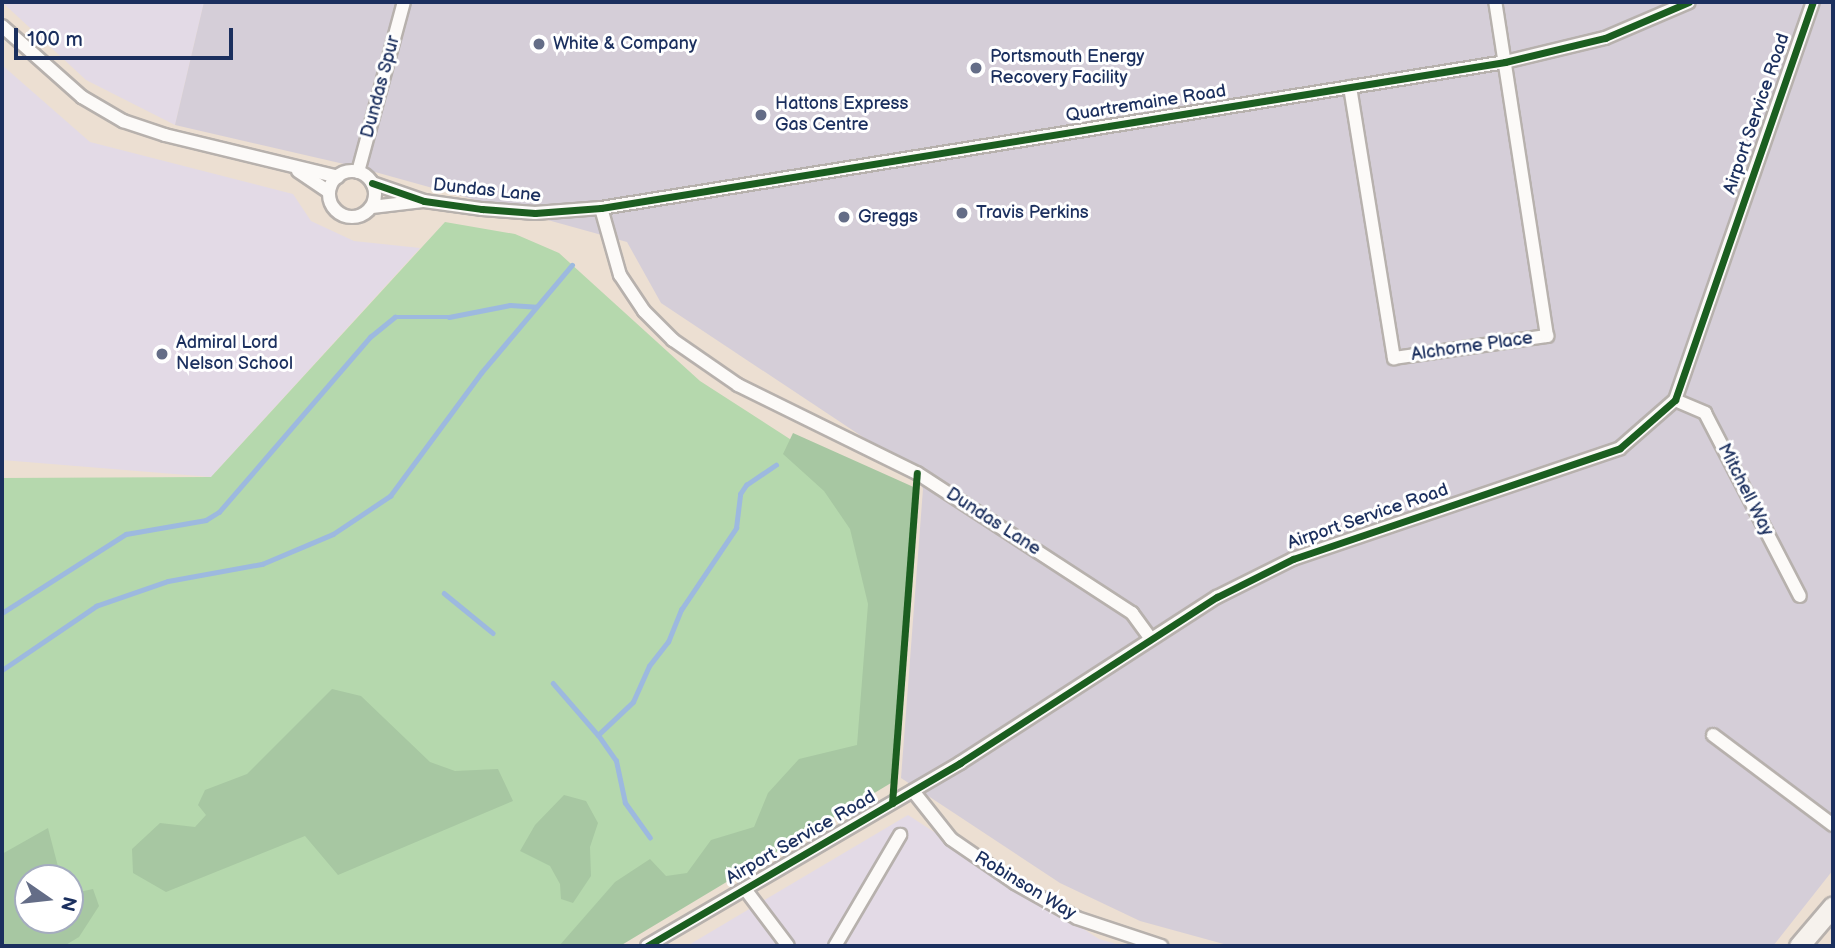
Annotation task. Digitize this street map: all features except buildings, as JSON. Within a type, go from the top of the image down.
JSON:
[{"type":"street","name":"Dundas Spur","points":[[358,172],[404,2]]},
{"type":"street","points":[[1495,2],[1505,62]]},
{"type":"street","name":"Quartremaine Road","points":[[601,208],[1505,62],[1605,38],[1689,2]]},
{"type":"street","name":"Airport Service Road","points":[[647,946],[913,791],[1217,597],[1293,559],[1620,448],[1675,400],[1813,2]]},
{"type":"street","name":"Dundas Lane","points":[[2,26],[82,97],[123,121],[291,167],[338,177],[358,172],[372,183],[424,201]]},
{"type":"street","name":"Alchorne Place","points":[[1350,87],[1394,358],[1547,336],[1505,62]]},
{"type":"street","name":"Dundas Lane","points":[[291,167],[329,192],[332,206],[343,216],[359,217],[372,207],[424,201],[535,213],[601,208],[610,250],[627,289],[656,324],[694,357],[738,384],[917,473],[1132,613],[1150,638]]},
{"type":"street","points":[[329,192],[338,177]]},
{"type":"street","points":[[372,183],[376,195],[372,207]]},
{"type":"street","name":"Mitchell Way","points":[[1675,400],[1705,413],[1800,596]]},
{"type":"street","points":[[1713,735],[1833,825]]},
{"type":"street","name":"Robinson Way","points":[[913,791],[951,839],[1015,883],[1077,918],[1161,946]]},
{"type":"street","points":[[835,946],[900,835]]},
{"type":"street","points":[[745,888],[788,946]]},
{"type":"street","points":[[1799,946],[1833,906]]},
{"type":"shaded area","points":[[2,2],[204,2],[175,125],[86,80]]},
{"type":"shaded area","points":[[204,2],[1833,2],[1833,870],[1773,946],[1231,946],[1140,921],[1060,883],[901,778],[923,489],[917,473],[661,303],[627,242],[357,167],[175,125]]},
{"type":"shaded area","name":"Admiral Lord Nelson School","points":[[2,65],[90,142],[293,194],[311,221],[354,241],[420,248],[211,477],[2,460]]},
{"type":"shaded area","points":[[908,815],[1099,939],[1123,946],[687,946]]},
{"type":"green space","points":[[445,222],[515,234],[559,253],[700,381],[895,507],[867,782],[585,946],[2,946],[2,478],[211,477]]},
{"type":"green space","points":[[793,433],[918,489],[896,780],[620,946],[559,946],[615,882],[650,859],[666,876],[687,873],[711,840],[754,827],[768,793],[799,759],[857,745],[868,604],[850,529],[824,491],[783,454]]},
{"type":"green space","points":[[332,689],[361,696],[430,762],[455,771],[498,769],[513,801],[338,875],[305,836],[166,892],[133,873],[132,849],[160,823],[195,827],[206,815],[198,805],[205,790],[247,774]]},
{"type":"green space","points":[[564,795],[586,801],[598,823],[590,847],[591,876],[573,903],[561,899],[560,884],[550,866],[520,851],[535,825]]},
{"type":"green space","points":[[48,828],[57,864],[14,864],[14,934],[81,934],[79,937],[64,946],[2,946],[2,854]]},
{"type":"green space","points":[[93,889],[99,906],[84,929],[84,891]]},
{"type":"waterway","points":[[2,670],[96,606],[168,581],[262,564],[333,534],[390,496],[481,373],[572,265]]},
{"type":"waterway","points":[[2,613],[126,534],[206,520],[219,512],[370,337],[395,317],[449,317],[510,305],[536,307]]},
{"type":"waterway","points":[[650,838],[625,803],[616,761],[598,735],[633,702],[649,666],[668,642],[681,610],[736,528],[740,494],[746,485],[776,465]]},
{"type":"waterway","points":[[444,593],[493,633]]},
{"type":"waterway","points":[[553,683],[598,735]]},
{"type":"cycle path","points":[[372,183],[424,201],[482,209],[535,213],[601,208],[1505,62],[1605,38],[1689,2]]},
{"type":"cycle path","points":[[647,946],[960,763],[1217,597],[1293,559],[1620,448],[1675,400],[1813,2]]},
{"type":"cycle path","points":[[892,803],[917,473]]},
{"type":"place","name":"White & Company","points":[[539,44]]},
{"type":"place","name":"Portsmouth Energy Recovery Facility","points":[[976,68]]},
{"type":"place","name":"Hattons Express Gas Centre","points":[[761,115]]},
{"type":"place","name":"Travis Perkins","points":[[962,213]]},
{"type":"place","name":"Greggs","points":[[844,217]]},
{"type":"place","name":"Admiral Lord Nelson School","points":[[162,354]]}]
